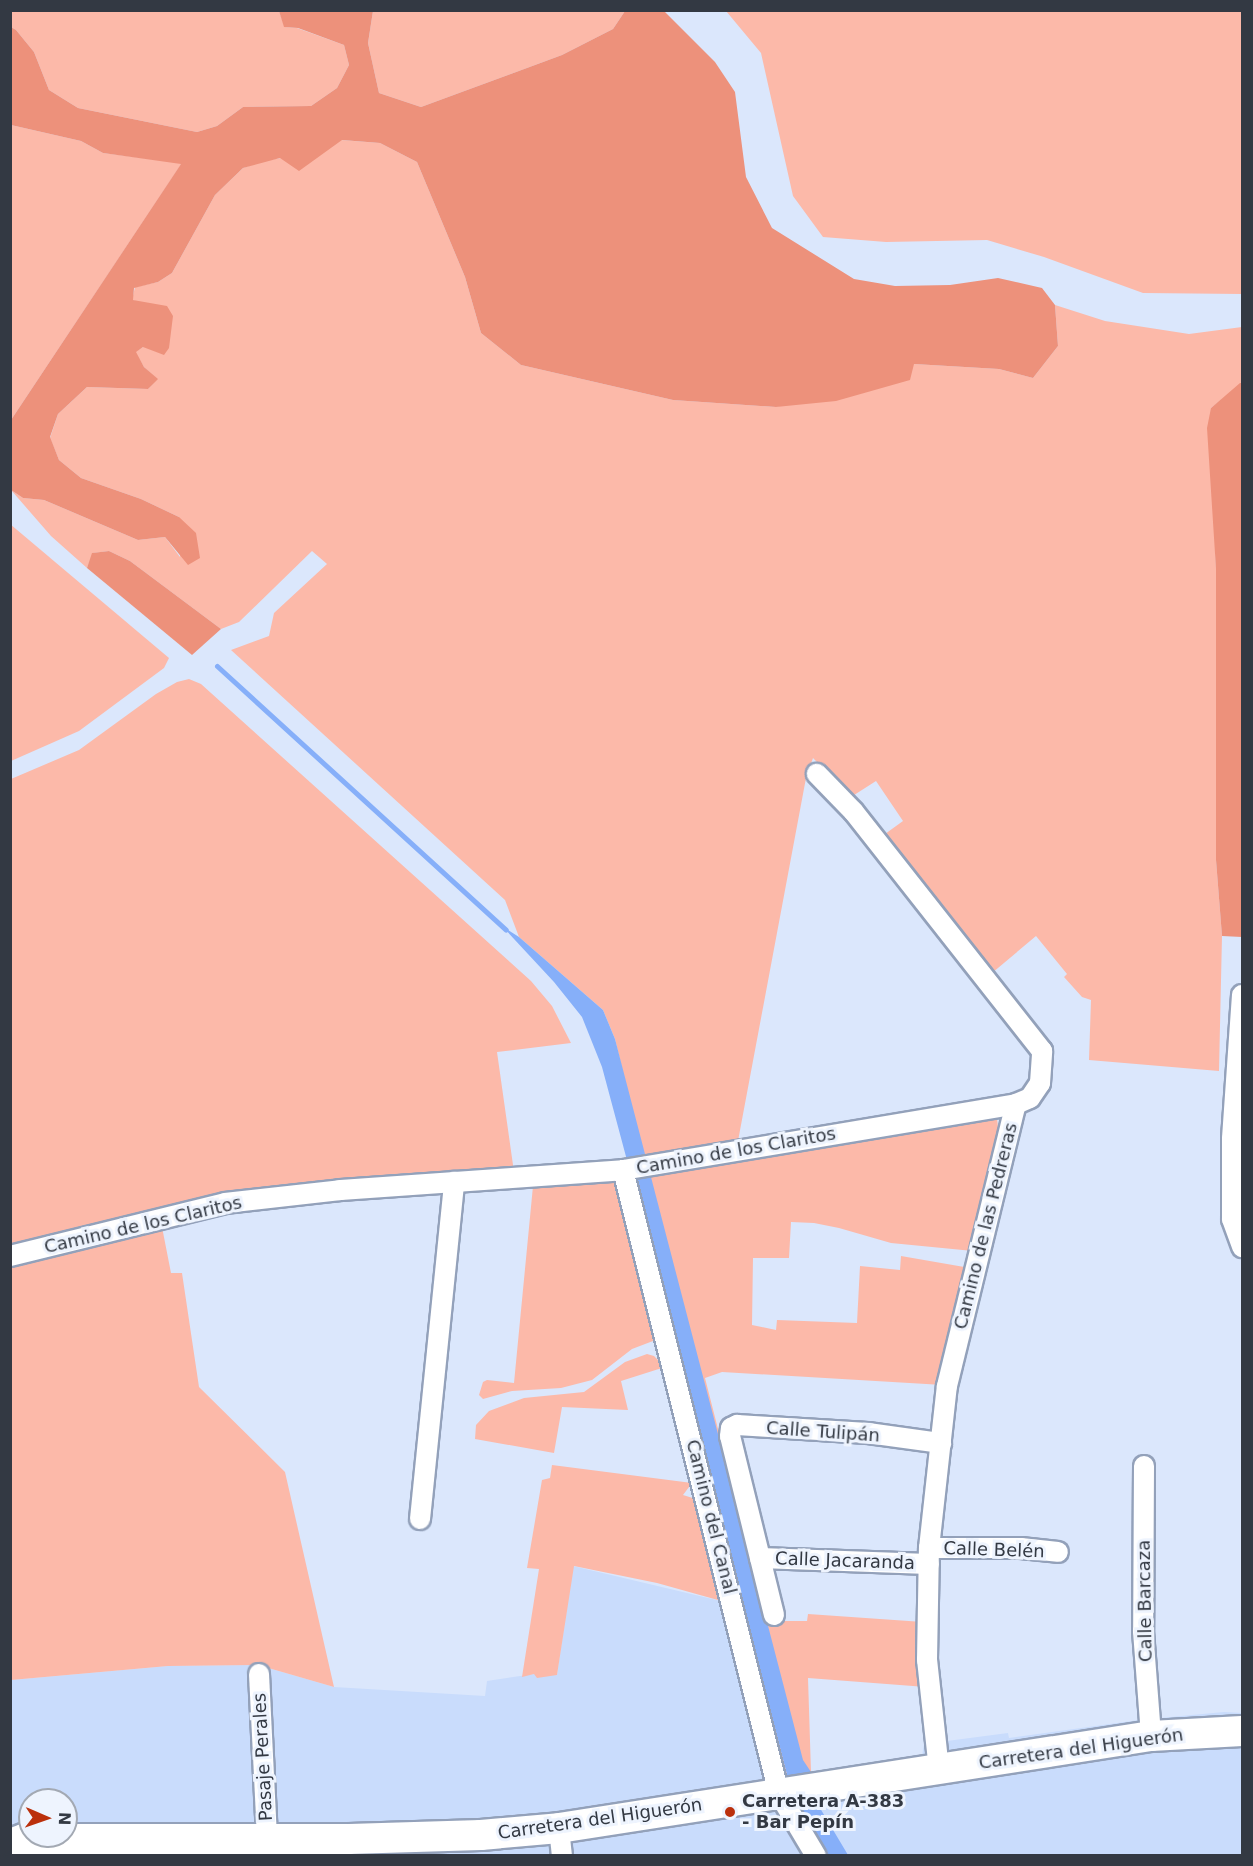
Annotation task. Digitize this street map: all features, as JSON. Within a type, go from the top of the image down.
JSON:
[{"type":"main road","name":"Carretera del Higuerón","points":[[15,1839],[267,1847],[470,1835],[560,1842],[779,1794],[1151,1736],[1242,1731]]},
{"type":"street","name":"Camino de las Pedreras","points":[[817,774],[854,811],[1042,1052],[1042,1068],[1037,1089],[1030,1098],[1016,1104],[947,1386],[929,1556],[927,1660],[939,1770]]},
{"type":"street","points":[[1242,995],[1232,1139],[1232,1219],[1242,1247]]},
{"type":"street","name":"Camino de los Claritos","points":[[10,1256],[225,1203],[340,1190],[623,1170],[1016,1104]]},
{"type":"street","name":"Camino del Canal","points":[[623,1170],[779,1794],[816,1856]]},
{"type":"street","points":[[420,1519],[454,1182]]},
{"type":"street","name":"Calle Tulipán","points":[[760,1558],[730,1431],[737,1425],[868,1433],[941,1443]]},
{"type":"street","name":"Calle Barcaza","points":[[1144,1466],[1143,1631],[1151,1736]]},
{"type":"street","name":"Calle Belén","points":[[929,1556],[1021,1548],[1058,1552]]},
{"type":"street","name":"Calle Jacaranda","points":[[760,1558],[929,1556]]},
{"type":"street","points":[[760,1558],[774,1615]]},
{"type":"street","name":"Pasaje Perales","points":[[258,1674],[267,1847]]},
{"type":"shaded area","points":[[10,11],[279,11],[285,27],[297,28],[344,45],[349,65],[337,88],[311,106],[243,107],[217,126],[197,132],[78,108],[49,90],[34,52],[11,27]]},
{"type":"shaded area","points":[[279,11],[373,11],[368,43],[379,93],[421,107],[562,55],[613,29],[625,11],[664,11],[715,62],[735,92],[746,177],[772,228],[854,279],[895,286],[950,285],[998,278],[1042,288],[1055,305],[1058,346],[1033,378],[999,369],[914,364],[910,380],[836,401],[776,407],[673,400],[521,365],[481,333],[465,277],[417,162],[380,143],[342,140],[299,171],[280,158],[243,168],[215,195],[172,273],[158,282],[134,288],[133,300],[167,306],[173,316],[169,348],[164,355],[143,347],[136,352],[144,367],[158,379],[148,389],[87,387],[58,414],[50,437],[59,460],[81,478],[141,499],[179,517],[196,533],[200,558],[188,565],[165,537],[138,540],[44,500],[23,498],[11,490],[11,420],[181,164],[103,153],[81,141],[11,125],[11,27],[34,52],[49,90],[78,108],[197,132],[217,126],[243,107],[311,106],[337,88],[349,65],[344,45],[298,28],[284,27]]},
{"type":"shaded area","points":[[373,11],[625,11],[613,29],[562,55],[421,107],[379,93],[368,43]]},
{"type":"shaded area","points":[[726,11],[1242,11],[1242,294],[1143,293],[1044,257],[987,240],[886,242],[823,237],[793,196],[761,53]]},
{"type":"shaded area","points":[[11,125],[81,141],[103,153],[182,163],[11,420]]},
{"type":"shaded area","points":[[341,140],[380,143],[417,162],[465,277],[481,333],[521,365],[673,400],[776,407],[914,364],[999,369],[1033,378],[1058,346],[1055,305],[1105,321],[1189,334],[1242,327],[1242,383],[1211,408],[1216,569],[1216,860],[1222,936],[1219,1071],[1089,1060],[1091,1000],[1082,997],[1064,977],[1067,974],[1036,936],[992,973],[885,834],[903,821],[876,781],[851,797],[813,758],[806,778],[738,1141],[644,1159],[615,1039],[603,1010],[519,937],[505,900],[231,650],[269,636],[274,613],[327,564],[312,551],[239,622],[221,629],[130,561],[109,551],[93,553],[87,568],[51,536],[11,490],[23,498],[44,500],[138,540],[165,537],[180,557],[179,517],[141,499],[81,478],[59,460],[50,438],[58,414],[87,387],[148,389],[157,379],[144,367],[135,352],[143,347],[142,303],[132,300],[135,287],[158,282],[172,273],[215,195],[243,168],[263,161],[323,151]]},
{"type":"shaded area","points":[[1242,383],[1242,937],[1222,936],[1216,860],[1216,569],[1207,428],[1211,408]]},
{"type":"shaded area","points":[[10,524],[169,658],[164,668],[79,731],[11,761]]},
{"type":"shaded area","points":[[109,551],[130,561],[221,629],[192,655],[87,568],[92,553]]},
{"type":"shaded area","points":[[189,679],[201,684],[531,981],[552,1006],[571,1043],[497,1052],[514,1172],[417,1177],[11,1248],[11,779],[79,750],[156,694],[177,682]]},
{"type":"shaded area","points":[[988,1116],[997,1119],[998,1127],[973,1251],[891,1243],[839,1228],[814,1223],[791,1222],[789,1258],[753,1258],[752,1325],[776,1330],[777,1320],[857,1323],[860,1266],[900,1270],[901,1256],[970,1268],[943,1385],[722,1372],[705,1378],[767,1621],[807,1621],[808,1614],[923,1622],[926,1687],[808,1678],[811,1772],[783,1779],[782,1762],[628,1173]]},
{"type":"shaded area","points":[[603,1176],[614,1182],[656,1320],[657,1334],[653,1341],[632,1349],[592,1380],[561,1388],[512,1391],[483,1399],[479,1395],[483,1382],[487,1380],[514,1383],[533,1186]]},
{"type":"shaded area","points":[[162,1227],[171,1273],[182,1273],[199,1387],[285,1472],[334,1687],[258,1665],[168,1666],[11,1680],[10,1265]]},
{"type":"shaded area","points":[[647,1354],[654,1356],[665,1367],[621,1381],[628,1410],[562,1407],[554,1453],[475,1439],[476,1425],[489,1411],[524,1398],[584,1392],[625,1362]]},
{"type":"shaded area","points":[[552,1465],[692,1483],[683,1495],[699,1500],[725,1602],[657,1583],[574,1566],[557,1675],[537,1678],[534,1674],[522,1677],[539,1569],[527,1568],[542,1480],[550,1478]]},
{"type":"shaded area","points":[[573,1566],[725,1602],[738,1598],[782,1762],[781,1776],[922,1756],[924,1744],[1008,1733],[1009,1738],[1139,1720],[1224,1712],[1242,1713],[1242,1855],[11,1856],[11,1680],[168,1666],[258,1665],[334,1687],[485,1696],[487,1681],[534,1674],[557,1675]]},
{"type":"water","points":[[502,926],[519,937],[603,1010],[615,1039],[803,1760],[811,1772],[817,1803],[848,1855],[821,1855],[795,1806],[684,1373],[602,1067],[582,1017],[554,982]]},
{"type":"waterway","points":[[217,666],[506,930]]},
{"type":"place","name":"Carretera A-383 - Bar Pepín","points":[[730,1812]]}]
